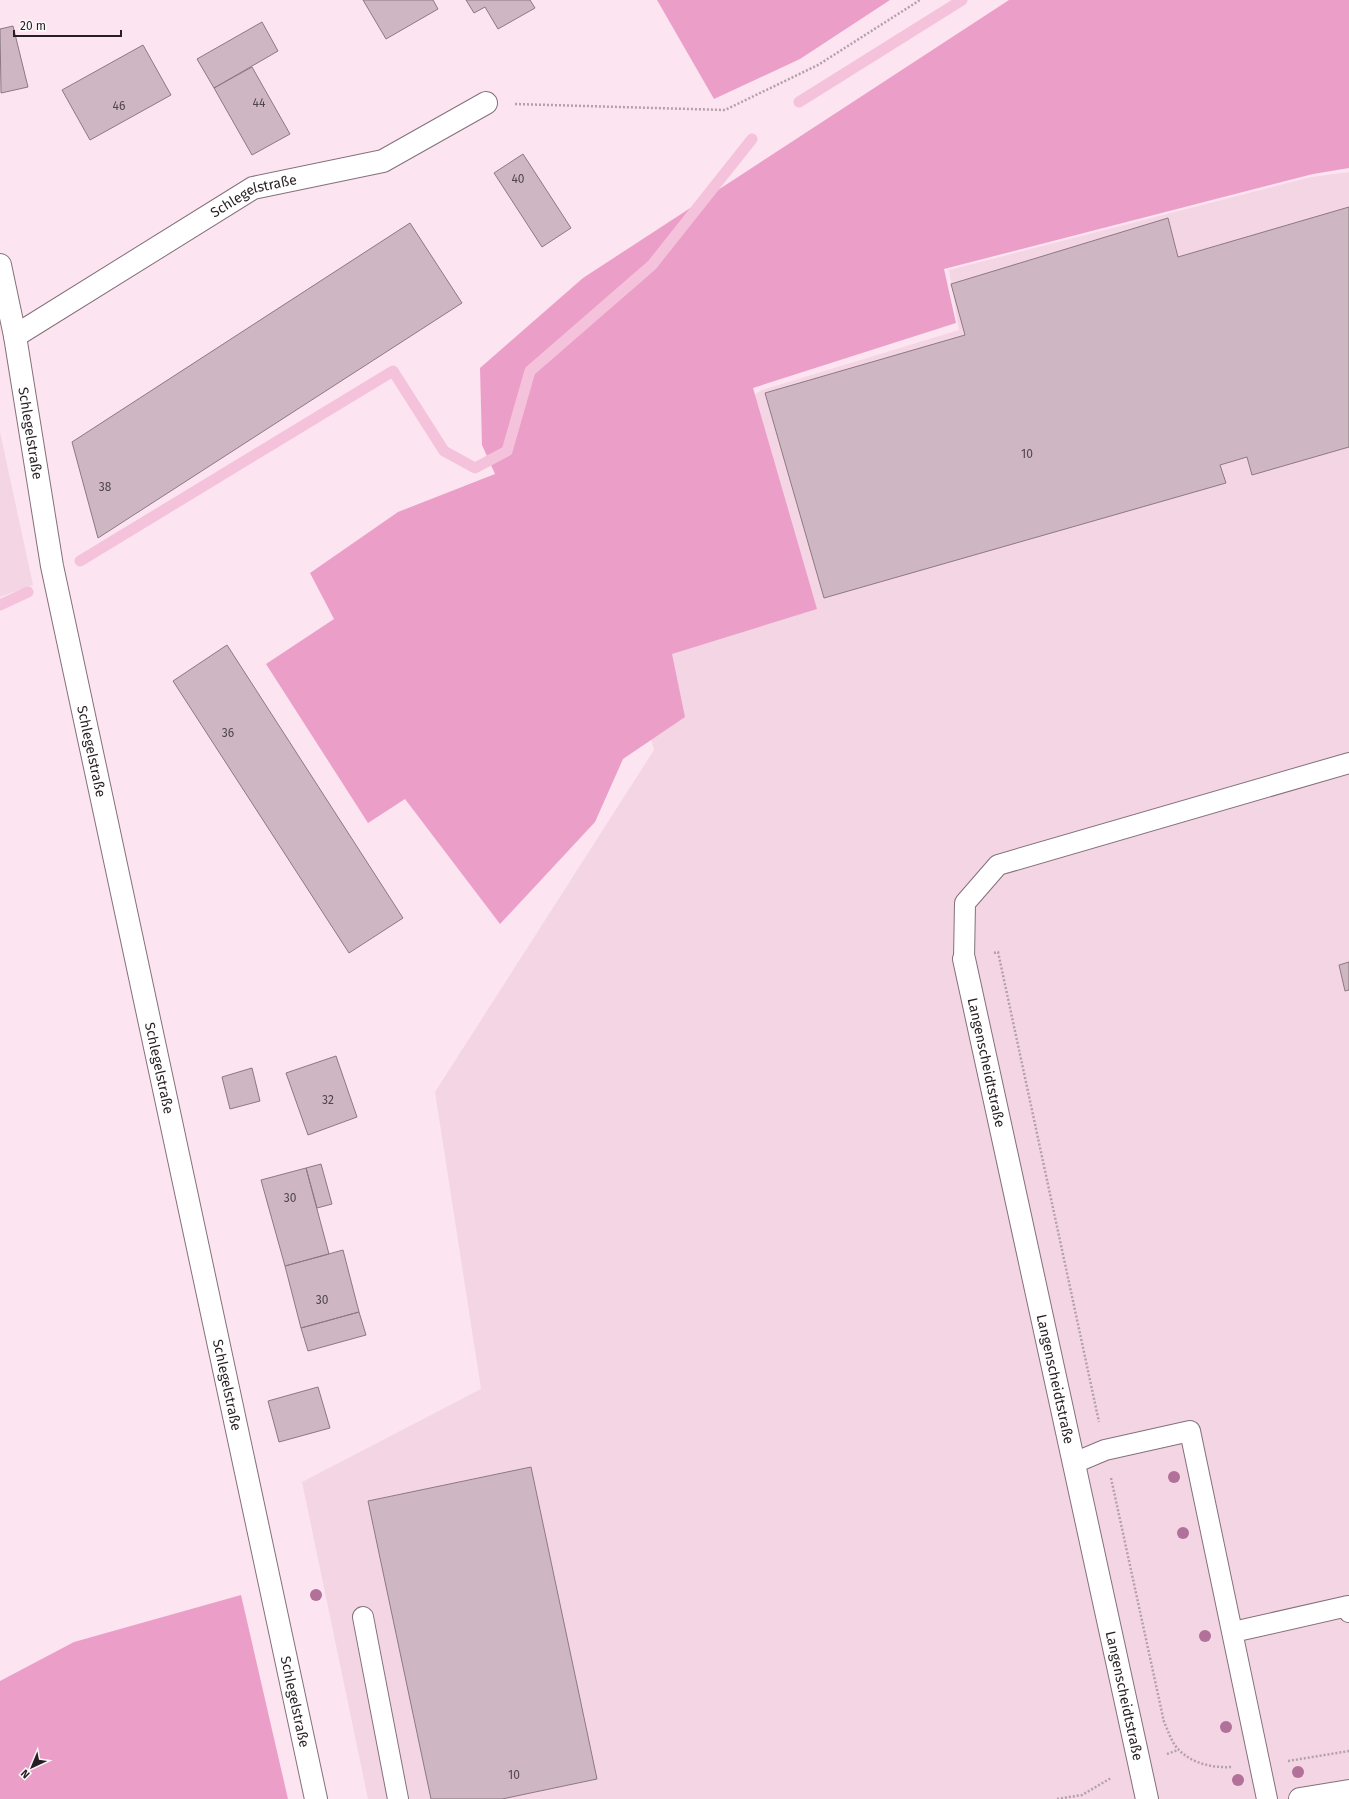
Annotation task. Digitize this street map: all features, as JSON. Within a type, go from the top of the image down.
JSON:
[{"type":"street","name":"Schlegelstraße","points":[[15,336],[253,188],[384,161],[486,103]]},
{"type":"street","name":"Schlegelstraße","points":[[0,265],[15,336],[52,566],[316,1799]]},
{"type":"street","name":"Langenscheidtstraße","points":[[964,959],[1147,1799]]},
{"type":"street","points":[[1300,1799],[1349,1791]]},
{"type":"lane","points":[[964,959],[965,903],[998,865],[1349,763]]},
{"type":"lane","points":[[1074,1463],[1105,1450],[1190,1432],[1267,1799]]},
{"type":"lane","points":[[1233,1632],[1348,1606],[1349,1612]]},
{"type":"lane","points":[[363,1617],[398,1799]]},
{"type":"path","points":[[486,103],[726,110],[818,64],[920,0]]},
{"type":"path","points":[[964,959],[998,952],[1164,1722],[1174,1743],[1178,1750],[1197,1762],[1218,1768],[1260,1766],[1349,1751]]},
{"type":"shaded area","points":[[657,0],[890,0],[800,59],[714,99]]},
{"type":"shaded area","points":[[1009,0],[1349,0],[1349,168],[1313,174],[944,269],[956,323],[753,388],[817,609],[672,654],[685,717],[623,759],[595,822],[500,924],[405,799],[368,823],[266,664],[334,619],[310,573],[398,512],[495,474],[482,445],[480,368],[583,278]]},
{"type":"shaded area","points":[[1349,172],[1349,1799],[368,1799],[302,1482],[481,1389],[435,1092],[654,750],[589,496],[762,390],[959,330],[949,270],[1311,177]]},
{"type":"shaded area","points":[[0,432],[33,585],[0,597]]},
{"type":"shaded area","points":[[241,1595],[288,1799],[0,1799],[0,1681],[74,1642]]},
{"type":"building","points":[[363,0],[433,0],[438,9],[386,39]]},
{"type":"building","points":[[466,0],[530,0],[535,8],[498,29],[485,7],[474,13]]},
{"type":"building","points":[[262,22],[278,51],[214,88],[197,59]]},
{"type":"building","points":[[13,26],[28,87],[1,93],[0,29]]},
{"type":"building","points":[[143,45],[171,95],[90,140],[62,90]]},
{"type":"building","points":[[252,67],[290,134],[252,155],[214,88]]},
{"type":"building","points":[[523,154],[571,228],[542,247],[494,173]]},
{"type":"building","points":[[1349,207],[1349,447],[1252,475],[1247,457],[1220,465],[1226,483],[824,598],[765,393],[965,335],[951,284],[1168,218],[1178,257]]},
{"type":"building","points":[[410,223],[462,303],[98,538],[72,442]]},
{"type":"building","points":[[227,645],[403,918],[349,953],[173,681]]},
{"type":"building","points":[[1349,962],[1349,990],[1345,991],[1339,965]]},
{"type":"building","points":[[336,1056],[357,1117],[308,1135],[286,1073]]},
{"type":"building","points":[[252,1068],[260,1101],[230,1109],[222,1077]]},
{"type":"building","points":[[321,1164],[332,1204],[317,1208],[306,1168]]},
{"type":"building","points":[[306,1168],[329,1254],[285,1266],[261,1180]]},
{"type":"building","points":[[343,1250],[359,1312],[301,1328],[285,1266]]},
{"type":"building","points":[[359,1312],[366,1335],[308,1351],[301,1328]]},
{"type":"building","points":[[318,1387],[330,1428],[279,1442],[268,1401]]},
{"type":"building","points":[[531,1467],[597,1779],[502,1799],[431,1799],[368,1501]]},
{"type":"waterway","points":[[799,102],[962,0]]},
{"type":"waterway","points":[[80,561],[393,371],[444,451],[475,468],[507,451],[530,371],[652,265],[752,139]]},
{"type":"waterway","points":[[0,605],[28,592]]}]
